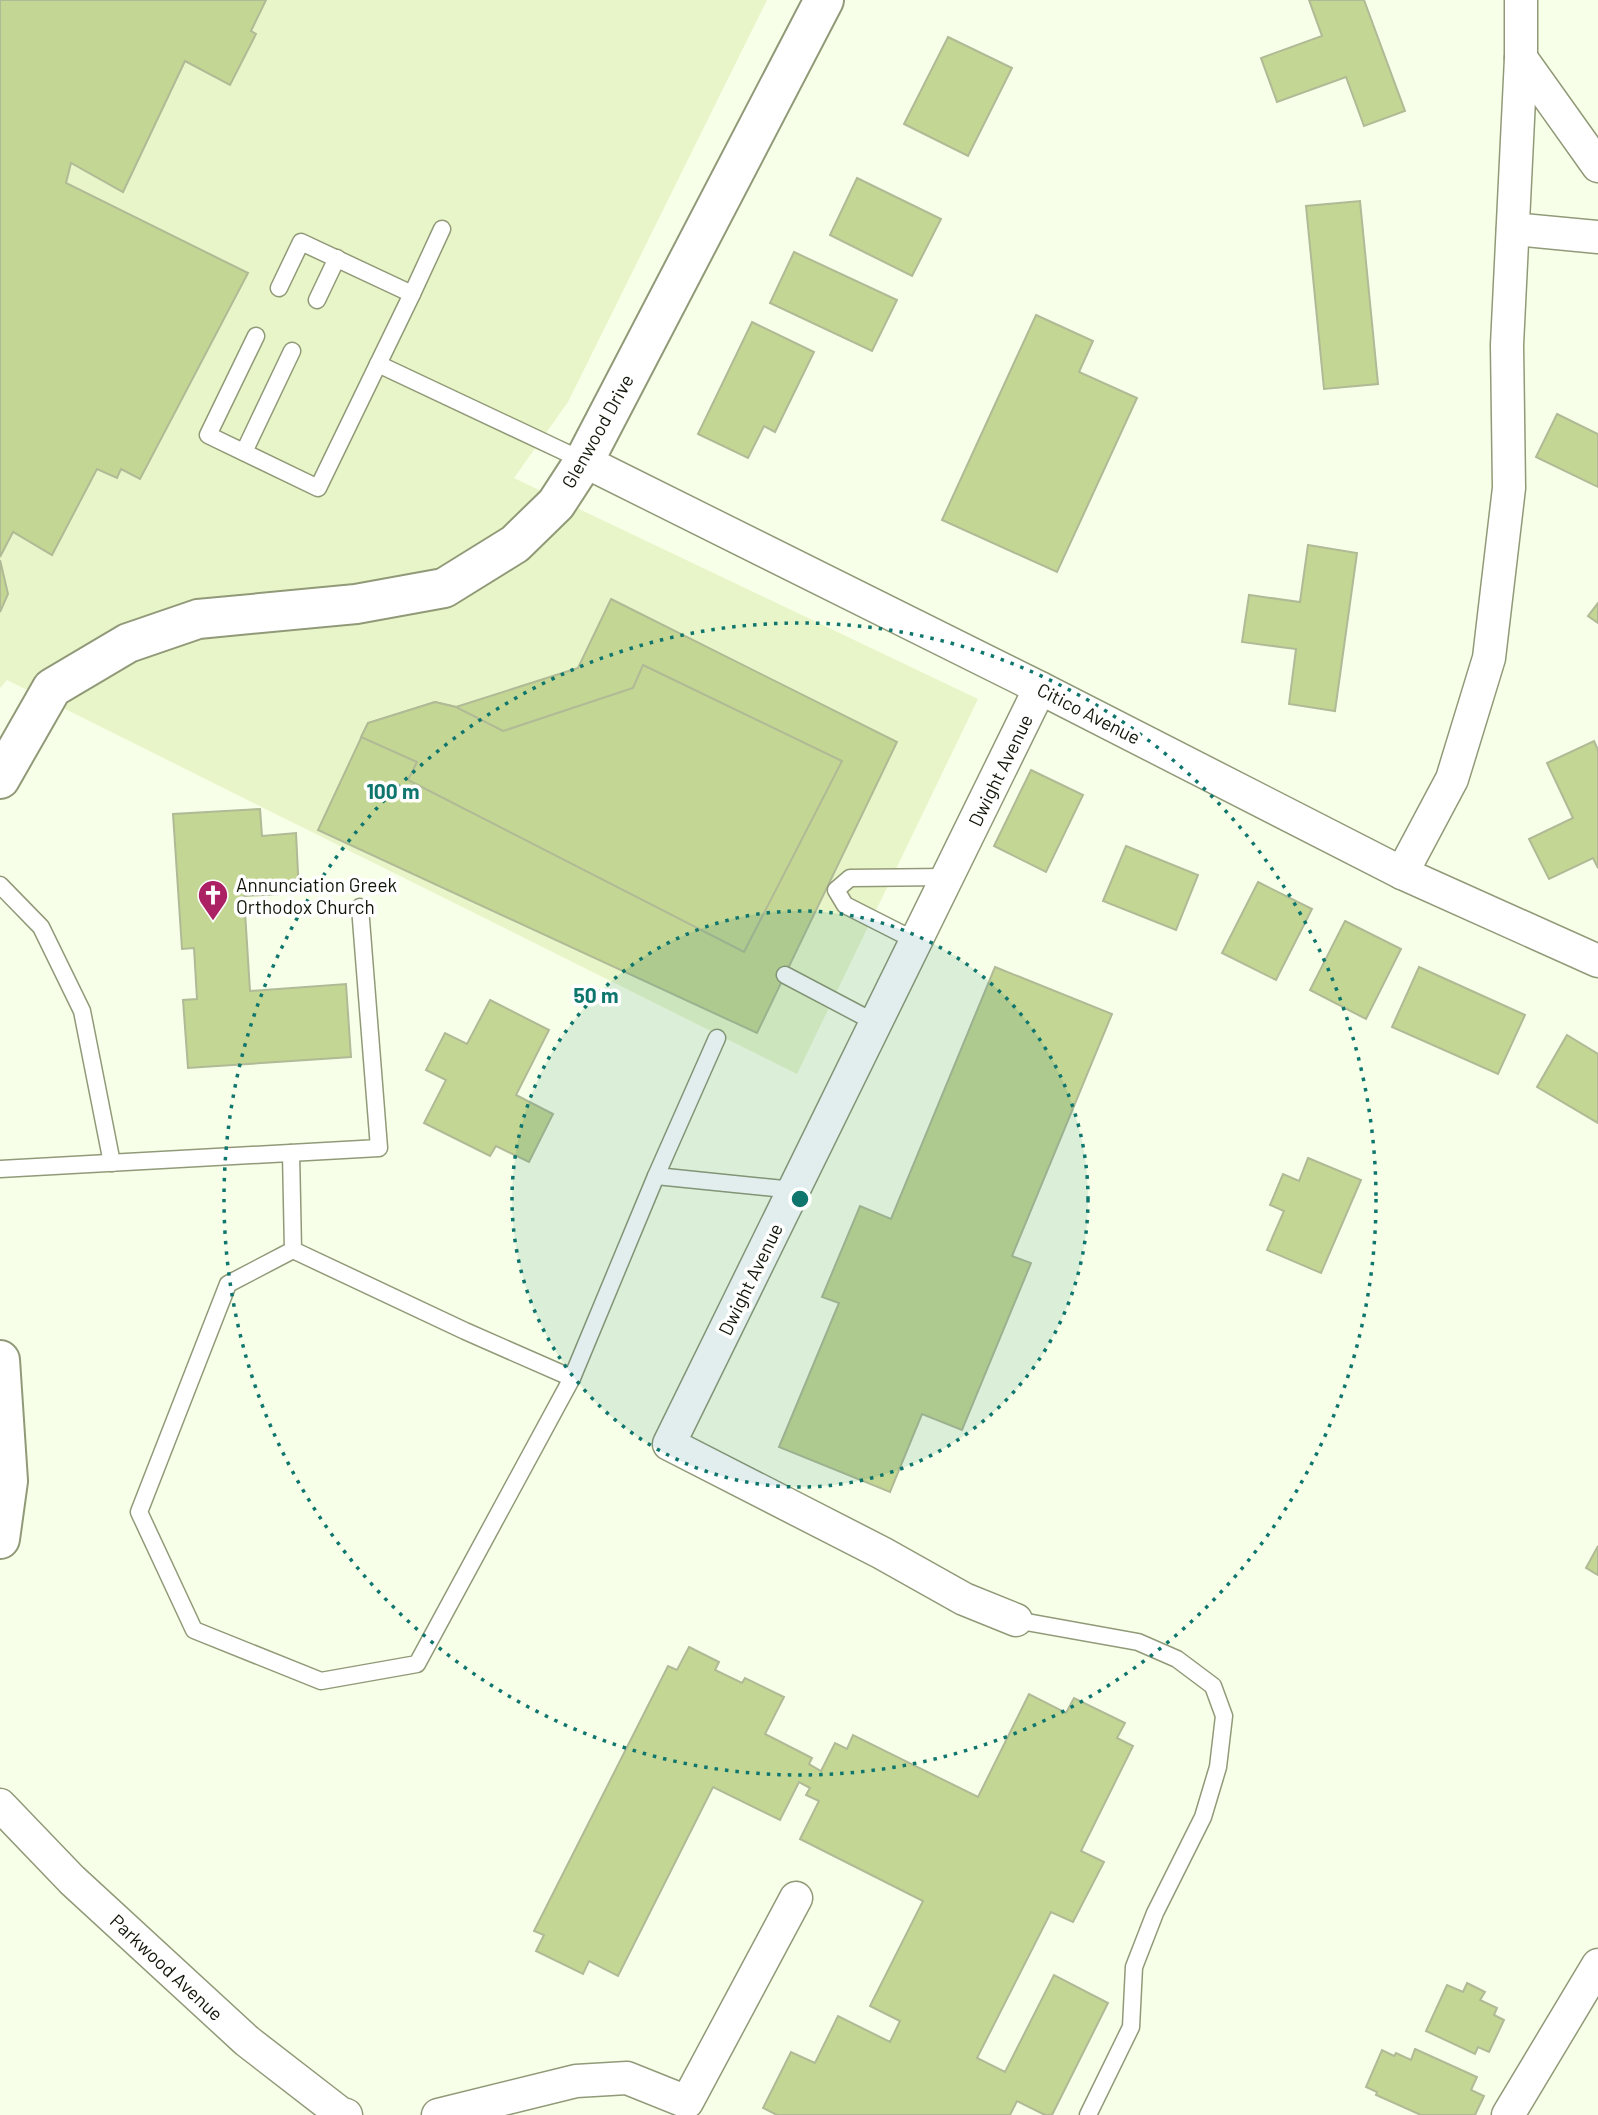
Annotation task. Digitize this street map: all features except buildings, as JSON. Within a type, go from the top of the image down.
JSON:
[{"type":"street","name":"Glenwood Drive","points":[[0,779],[52,688],[128,643],[198,619],[356,604],[444,587],[515,544],[556,504],[583,461],[824,0]]},
{"type":"street","points":[[1402,873],[1452,779],[1489,658],[1509,488],[1507,345],[1521,58],[1521,0]]},
{"type":"street","points":[[1521,58],[1598,166]]},
{"type":"street","points":[[1513,229],[1598,237]]},
{"type":"street","name":"Citico Avenue","points":[[583,461],[1040,688],[1402,873],[1598,961]]},
{"type":"street","name":"Dwight Avenue","points":[[1016,1619],[964,1599],[668,1444],[1040,688]]},
{"type":"street","points":[[0,1360],[8,1481],[0,1539]]},
{"type":"street","name":"Parkwood Avenue","points":[[0,1805],[72,1880],[247,2041],[346,2115]]},
{"type":"street","points":[[438,2115],[576,2081],[628,2078],[681,2108],[796,1898]]},
{"type":"street","points":[[1508,2115],[1598,1965]]},
{"type":"lane","points":[[256,336],[208,435],[318,488],[442,229]]},
{"type":"lane","points":[[279,288],[301,242],[412,293]]},
{"type":"lane","points":[[317,300],[337,258]]},
{"type":"lane","points":[[244,452],[292,351]]},
{"type":"lane","points":[[378,364],[583,461]]},
{"type":"lane","points":[[916,941],[845,905],[832,888],[850,878],[948,877]]},
{"type":"lane","points":[[0,885],[41,927],[82,1012],[111,1163]]},
{"type":"lane","points":[[0,1169],[379,1149],[360,907]]},
{"type":"lane","points":[[785,975],[876,1023]]},
{"type":"lane","points":[[293,1250],[228,1284],[139,1511],[194,1630],[321,1681],[417,1664],[572,1378],[656,1176],[718,1038]]},
{"type":"lane","points":[[291,1153],[293,1250]]},
{"type":"lane","points":[[656,1176],[794,1190]]},
{"type":"lane","points":[[293,1250],[572,1378]]},
{"type":"lane","points":[[1016,1619],[1138,1642],[1177,1659],[1213,1686],[1224,1716],[1218,1767],[1203,1817],[1155,1913],[1133,1967],[1131,2027],[1088,2115]]},
{"type":"shaded area","points":[[0,0],[767,0],[568,402],[514,478],[978,699],[797,1074],[7,680],[0,688]]},
{"type":"place","name":"Annunciation Greek Orthodox Church","points":[[213,922]]}]
